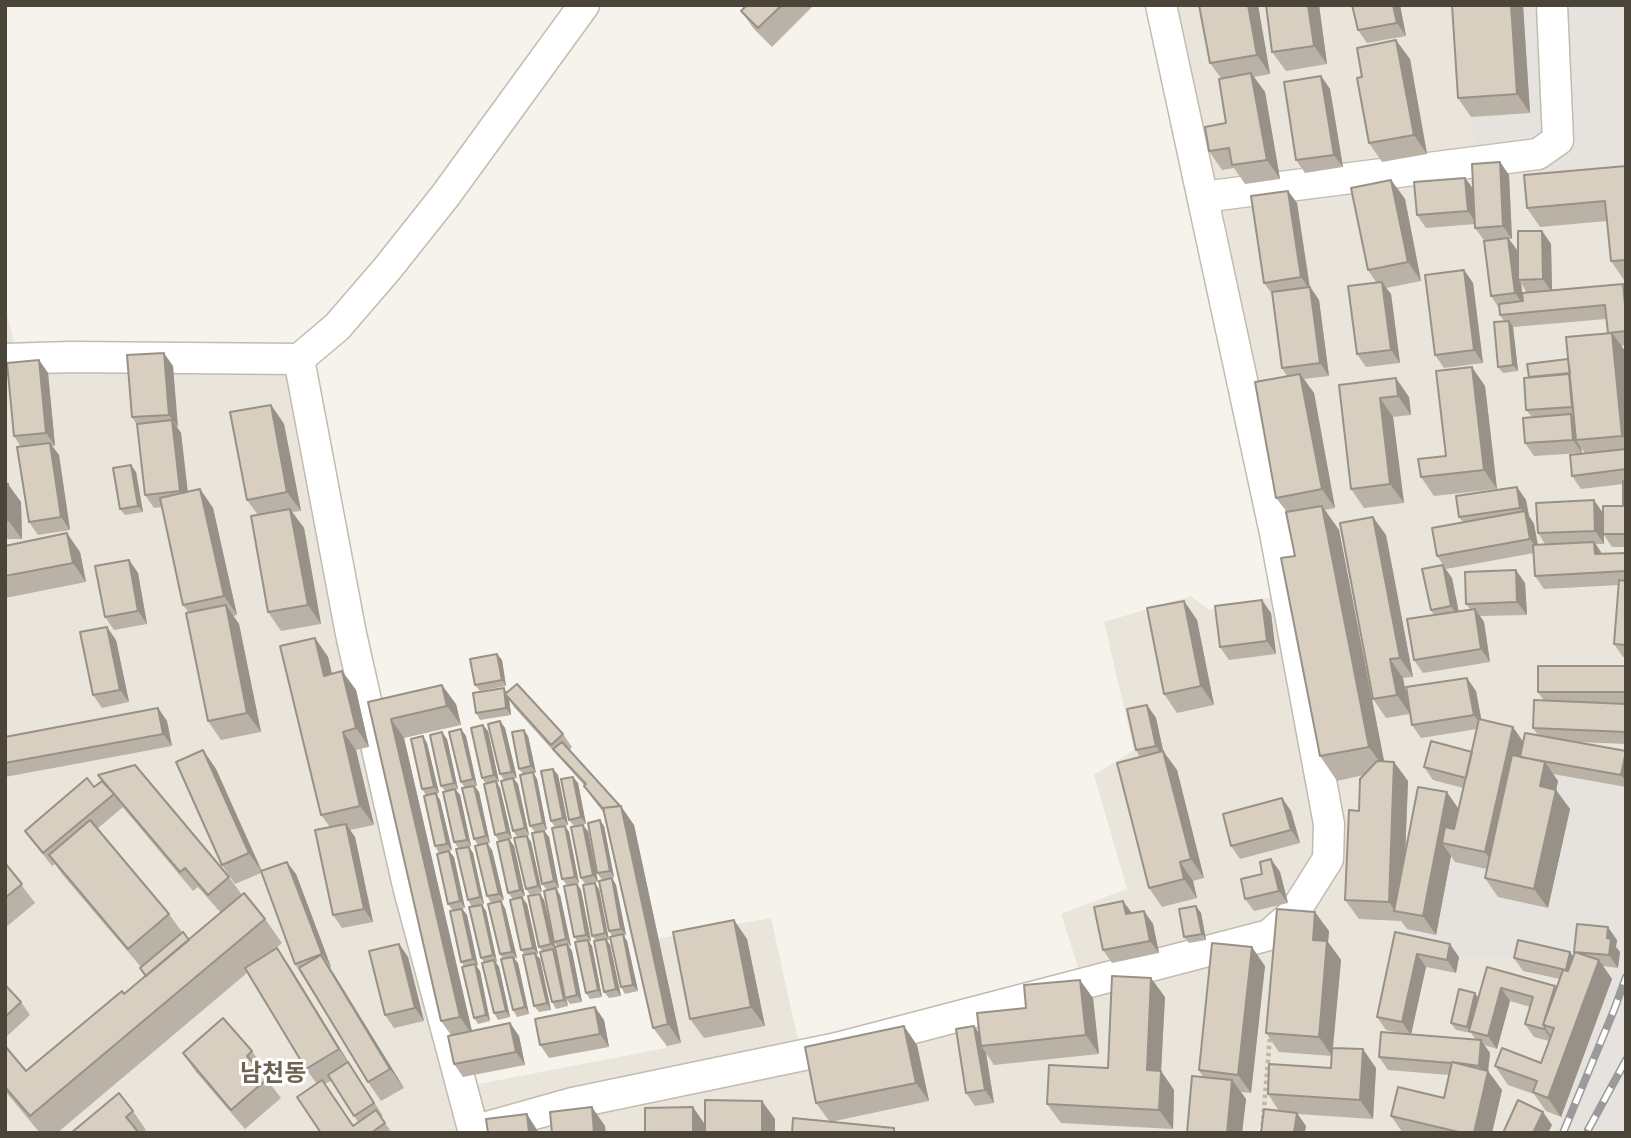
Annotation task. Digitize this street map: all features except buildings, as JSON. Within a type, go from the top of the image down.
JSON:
[{"type":"street","points":[[5,359],[70,356],[299,359],[337,327],[387,269],[445,196],[584,5]]},
{"type":"street","points":[[482,1133],[484,1128],[573,1104],[837,1048],[1269,936],[1294,913],[1328,859],[1329,824],[1275,533],[1161,5]]},
{"type":"street","points":[[1203,197],[1538,153],[1558,139],[1552,5]]},
{"type":"street","points":[[299,359],[351,634],[396,833],[474,1133]]},
{"type":"path","points":[[1262,1133],[1271,1022]]},
{"type":"shaded area","points":[[1170,5],[1454,5],[1626,179],[1626,763],[1578,938],[1613,940],[1612,979],[1554,1133],[1328,1133],[1260,1124],[1257,1133],[7,1133],[5,303],[16,354],[298,360],[463,1087],[666,1048],[645,941],[771,918],[799,1045],[1081,976],[1061,914],[1127,889],[1094,775],[1134,750],[1104,622],[1191,596],[1209,610],[1292,593]]},
{"type":"shaded area","points":[[1454,5],[1626,5],[1626,179],[1480,171]]},
{"type":"shaded area","points":[[1533,744],[1626,763],[1626,1133],[1554,1133],[1612,979],[1613,940],[1578,938],[1568,957],[1461,956],[1404,942],[1424,836],[1503,854]]},
{"type":"railway","points":[[1563,1133],[1626,977]]},
{"type":"railway","points":[[1588,1130],[1626,1060]]},
{"type":"district","name":"남천동","points":[[273,1074]]}]
